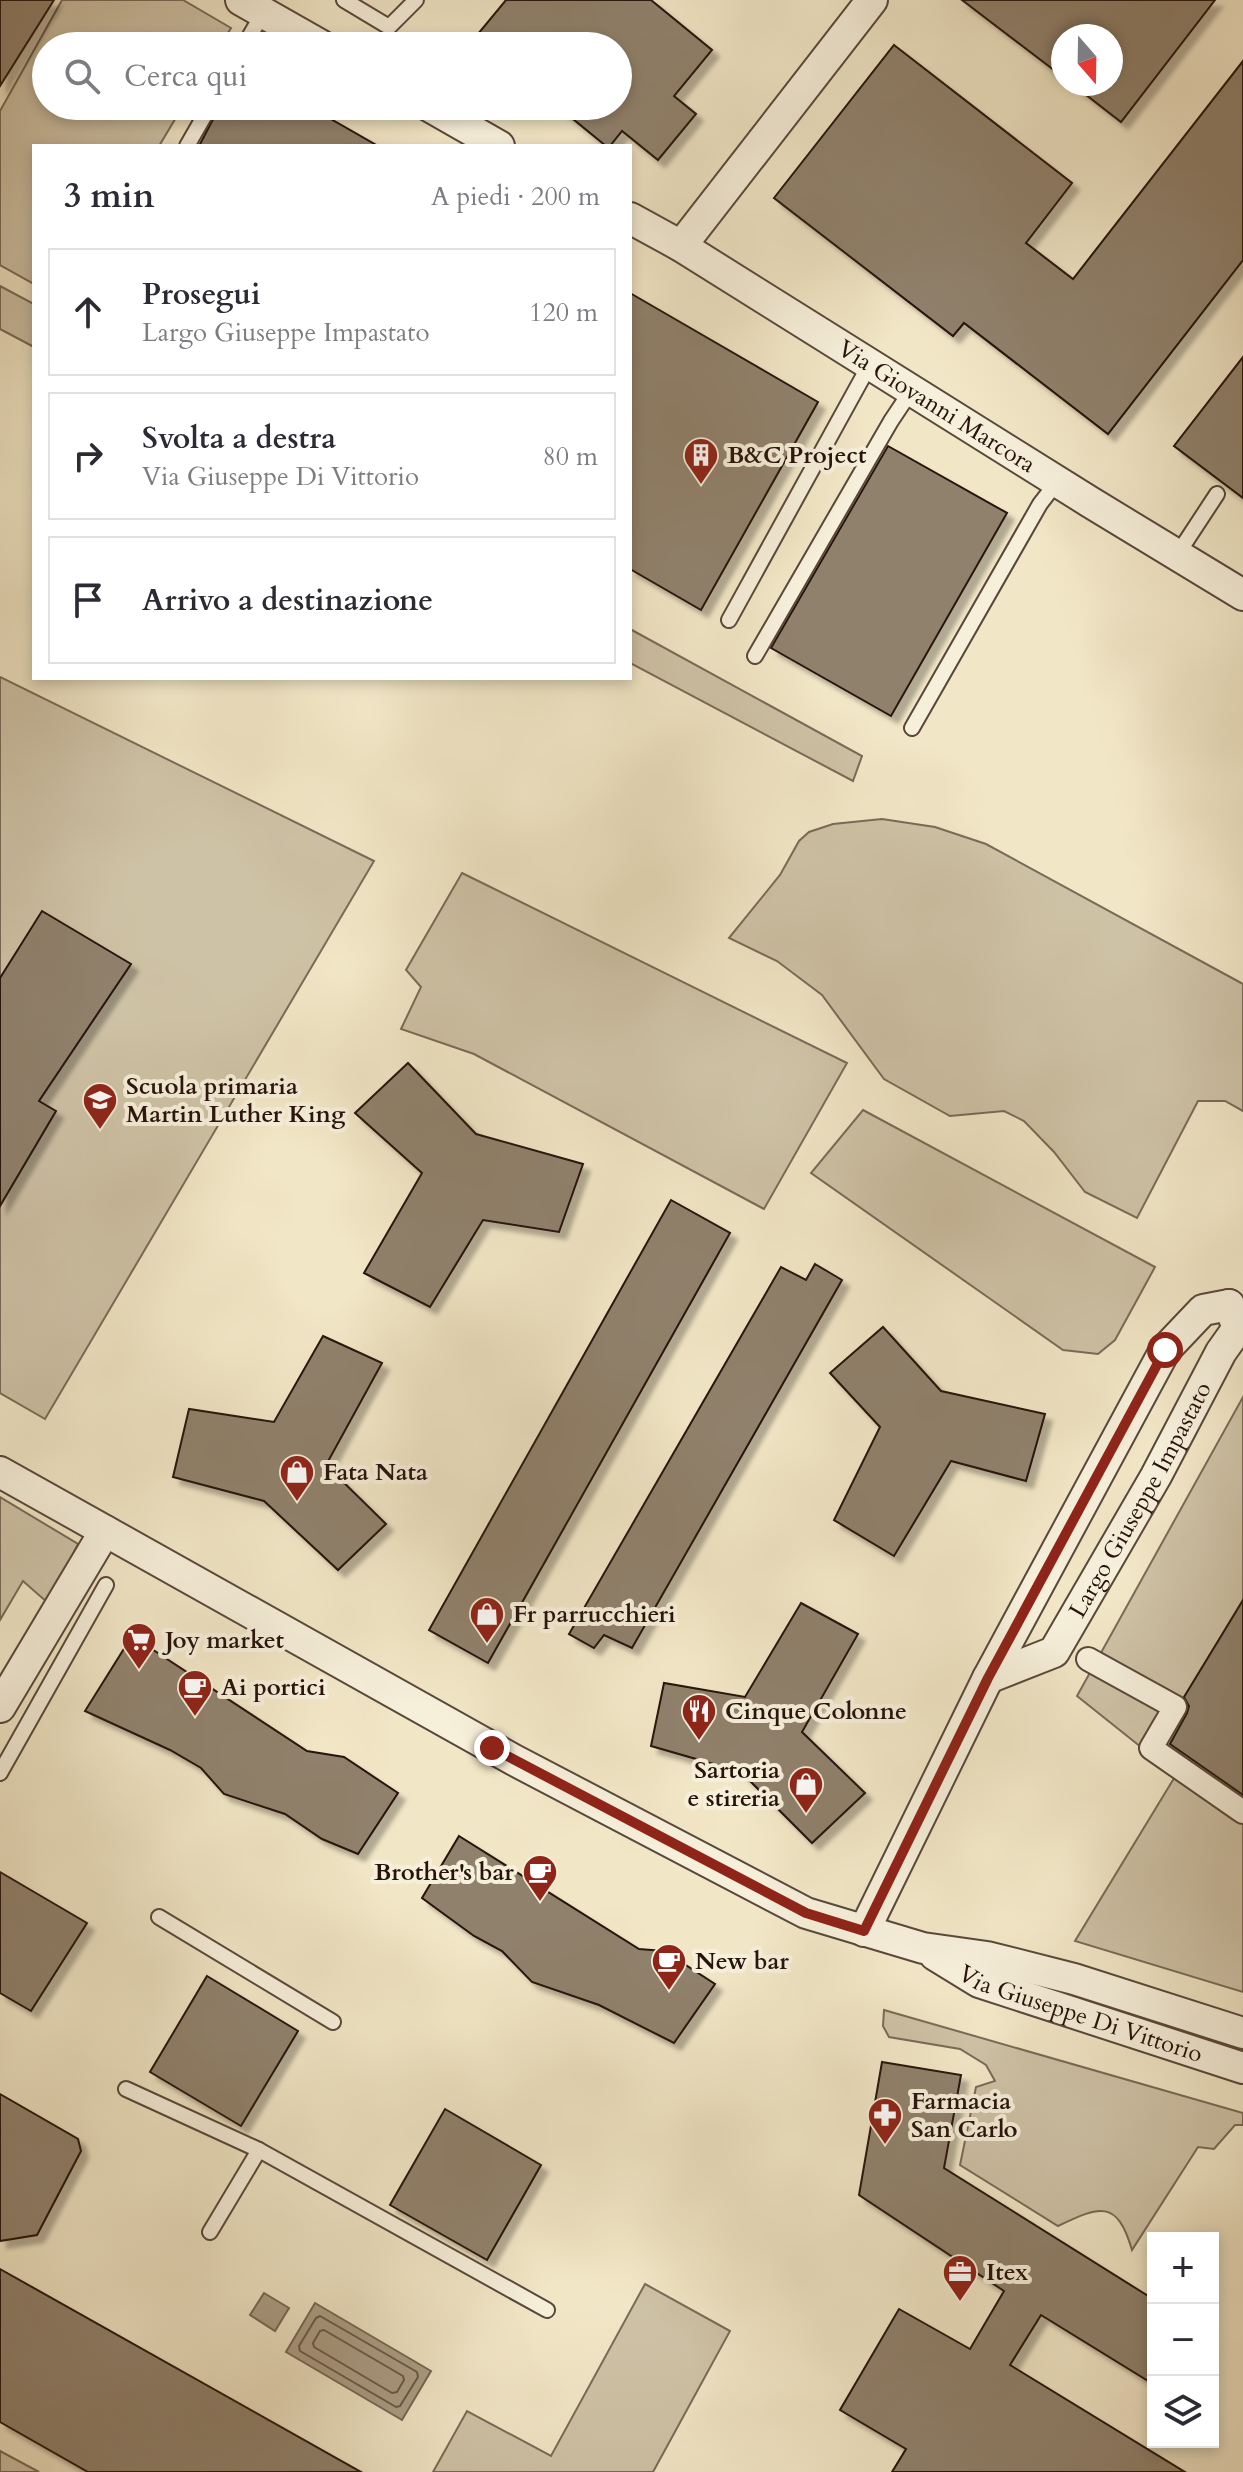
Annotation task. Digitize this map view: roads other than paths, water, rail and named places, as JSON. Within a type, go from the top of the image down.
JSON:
[{"type":"street","points":[[681,246],[872,0]]},
{"type":"street","points":[[252,6],[293,32]]},
{"type":"street","points":[[454,120],[496,144]]},
{"type":"street","name":"Via Giovanni Marcora","points":[[632,219],[681,246],[1243,595]]},
{"type":"street","name":"Largo Giuseppe Impastato","points":[[864,1931],[988,1678],[1165,1350],[1231,1311]]},
{"type":"street","name":"Largo Giuseppe Impastato","points":[[988,1678],[1054,1652],[1156,1476],[1221,1352],[1231,1311]]},
{"type":"street","points":[[1107,1454],[1156,1476]]},
{"type":"street","name":"Via Giuseppe Di Vittorio","points":[[0,1472],[528,1767],[806,1913],[923,1948],[987,1957],[1074,1979],[1243,2033]]},
{"type":"street","points":[[0,1707],[105,1531]]},
{"type":"street","points":[[1088,1659],[1175,1707],[1151,1748],[1243,1812]]},
{"type":"street","name":"Via Giuseppe Di Vittorio","points":[[923,1948],[979,1982],[1243,2068]]},
{"type":"lane","points":[[344,0],[389,27],[416,0]]},
{"type":"lane","points":[[247,32],[252,6]]},
{"type":"lane","points":[[188,144],[202,120]]},
{"type":"lane","points":[[729,620],[870,364]]},
{"type":"lane","points":[[755,656],[911,391]]},
{"type":"lane","points":[[912,728],[1040,504],[1057,482]]},
{"type":"lane","points":[[1177,555],[1217,494]]},
{"type":"lane","points":[[0,1773],[106,1585]]},
{"type":"lane","points":[[159,1917],[333,2022]]},
{"type":"lane","points":[[126,2089],[259,2150],[547,2310]]},
{"type":"lane","points":[[210,2232],[259,2150]]},
{"type":"water","points":[[264,2293],[289,2308],[275,2331],[250,2315]]},
{"type":"water","points":[[315,2303],[431,2371],[402,2420],[286,2352]]},
{"type":"place","name":"B&C Project","points":[[701,486]]},
{"type":"place","name":"Scuola primaria Martin Luther King","points":[[100,1131]]},
{"type":"place","name":"Fata Nata","points":[[297,1503]]},
{"type":"place","name":"Fr parrucchieri","points":[[487,1645]]},
{"type":"place","name":"Joy market","points":[[139,1671]]},
{"type":"place","name":"Ai portici","points":[[195,1718]]},
{"type":"place","name":"Cinque Colonne","points":[[699,1742]]},
{"type":"place","name":"Sartoria e stireria","points":[[806,1815]]},
{"type":"place","name":"Brother's bar","points":[[540,1903]]},
{"type":"place","name":"New bar","points":[[669,1992]]},
{"type":"place","name":"Farmacia San Carlo","points":[[885,2146]]},
{"type":"place","name":"Itex","points":[[960,2303]]}]
